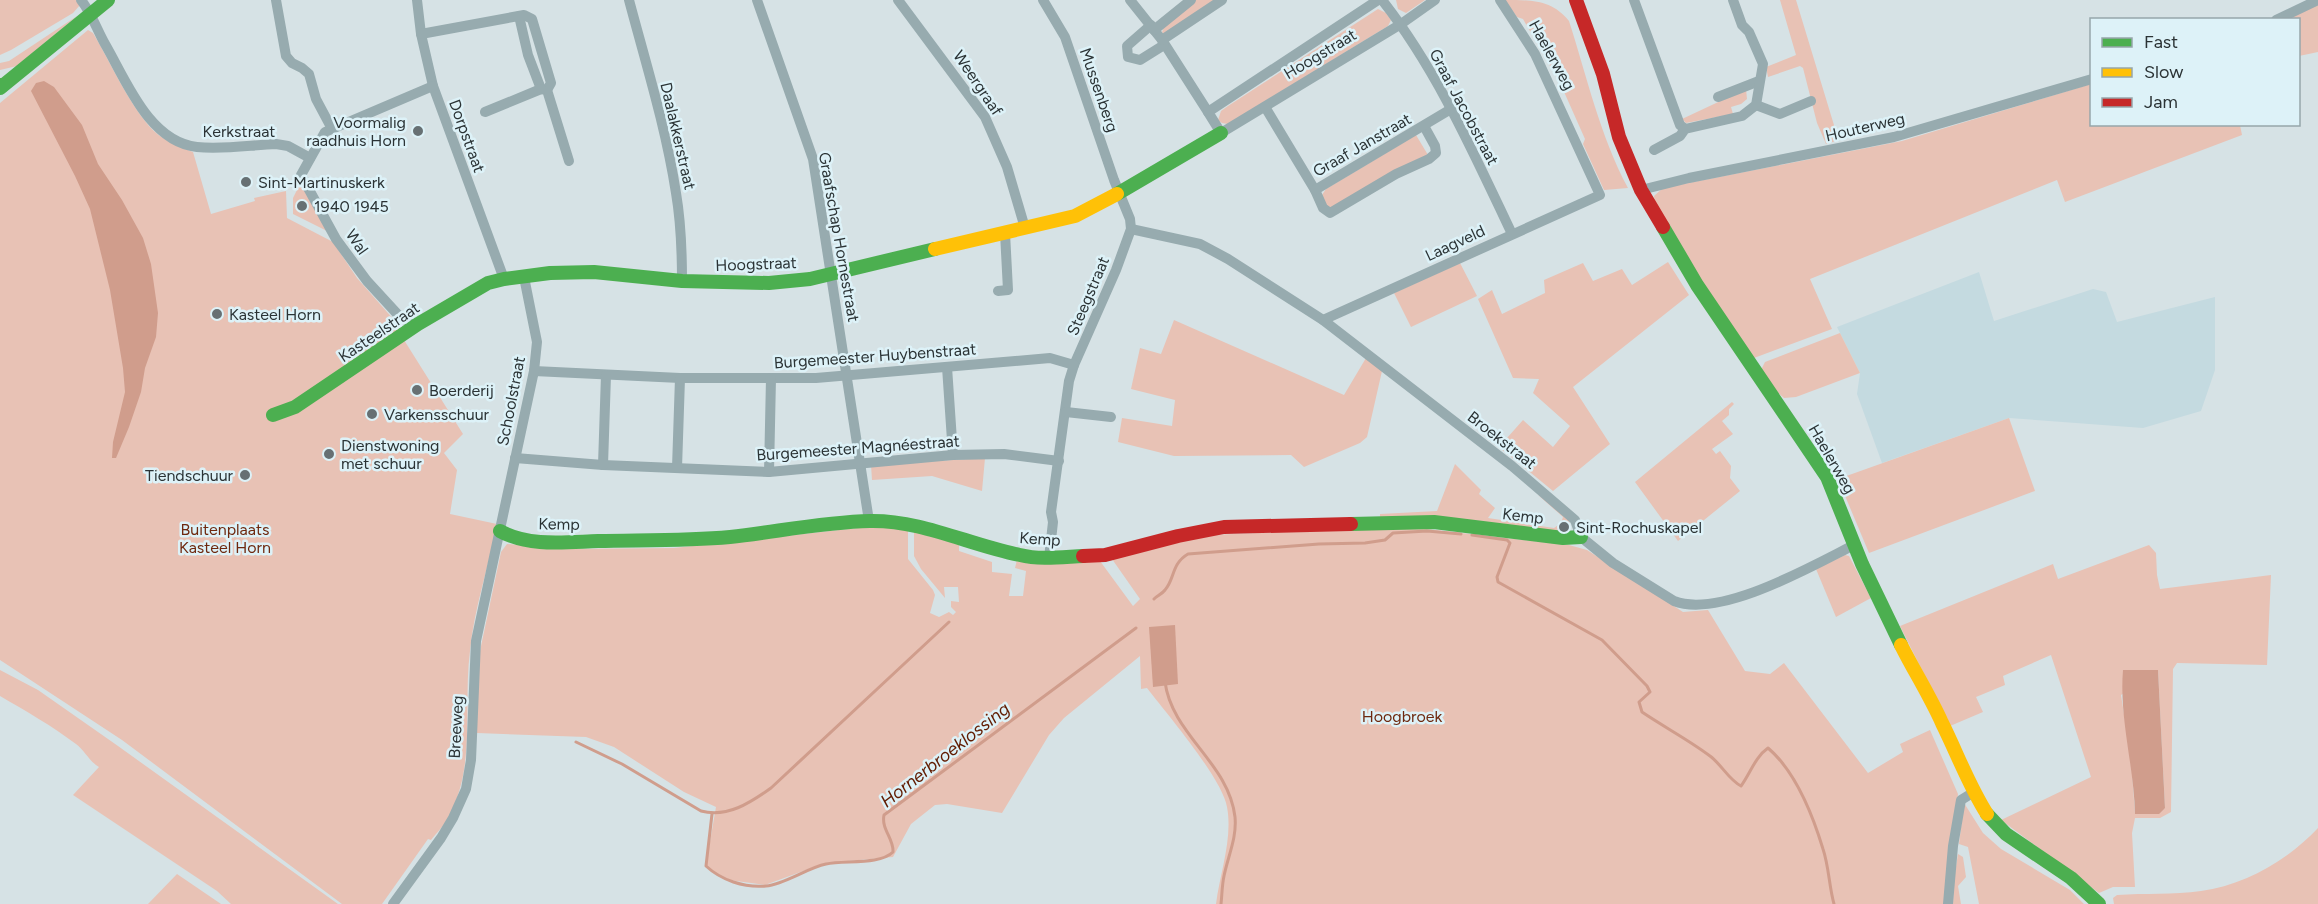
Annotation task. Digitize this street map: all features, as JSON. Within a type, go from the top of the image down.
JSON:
[{"type":"street","name":"Kerkstraat","points":[[81,0],[141,106],[168,135],[197,147],[276,144],[288,146],[310,158]]},
{"type":"street","points":[[1,86],[108,0]]},
{"type":"street","points":[[276,0],[286,56],[292,63],[309,74],[316,99],[332,129]]},
{"type":"street","name":"Dorpstraat","points":[[417,0],[421,34],[433,86],[504,279]]},
{"type":"street","name":"Daalakkerstraat","points":[[629,0],[664,136],[676,193],[682,244],[682,281]]},
{"type":"street","name":"Graafschap Hornestraat","points":[[757,0],[813,159],[869,521]]},
{"type":"street","name":"Weergraaf","points":[[898,0],[985,117],[1006,167],[1025,228]]},
{"type":"street","name":"Mussenberg","points":[[1043,0],[1065,37],[1119,193]]},
{"type":"street","points":[[1130,0],[1163,42],[1221,133]]},
{"type":"street","points":[[1191,0],[1127,46],[1128,57],[1140,60],[1222,0]]},
{"type":"street","name":"Hoogstraat","points":[[1208,112],[1380,0]]},
{"type":"street","name":"Graaf Jacobstraat","points":[[1380,0],[1401,24],[1451,110],[1512,234]]},
{"type":"street","name":"Hoogstraat","points":[[504,279],[550,273],[594,272],[682,281],[769,283],[830,274],[1075,216],[1119,193],[1265,107],[1401,24],[1435,0]]},
{"type":"street","name":"Haelerweg","points":[[1500,0],[1536,54],[1600,195]]},
{"type":"street","name":"Haelerweg","points":[[1576,0],[1603,74],[1619,137],[1641,190],[1697,285],[1817,460],[1840,506],[1854,545],[1974,792],[1987,814],[2006,834],[2071,878],[2099,904]]},
{"type":"street","points":[[1634,0],[1680,125],[1685,129]]},
{"type":"street","points":[[1654,150],[1680,136],[1685,129],[1742,116],[1756,105],[1763,64],[1749,32],[1742,25],[1733,0]]},
{"type":"street","points":[[2280,18],[2318,0]]},
{"type":"street","points":[[421,34],[519,16],[528,56],[544,89],[569,161]]},
{"type":"street","name":"Houterweg","points":[[1641,190],[1689,178],[1894,137],[2090,79]]},
{"type":"street","points":[[1718,97],[1759,81]]},
{"type":"street","points":[[310,158],[325,132],[433,86]]},
{"type":"street","points":[[485,112],[544,89]]},
{"type":"street","points":[[1756,105],[1780,114],[1811,100]]},
{"type":"street","name":"Graaf Janstraat","points":[[1265,107],[1315,190],[1323,208],[1330,213],[1436,153],[1435,146],[1424,126]]},
{"type":"street","name":"Graaf Janstraat","points":[[1315,190],[1451,110]]},
{"type":"street","name":"Wal","points":[[310,158],[301,175],[336,239],[367,281],[395,312],[401,318],[418,324]]},
{"type":"street","points":[[1119,193],[1130,219],[1131,229]]},
{"type":"street","name":"Laagveld","points":[[1323,320],[1600,195]]},
{"type":"street","name":"Broekstraat","points":[[1131,229],[1200,244],[1228,259],[1323,320],[1512,466],[1575,520],[1581,537],[1613,563],[1674,601],[1697,606],[1761,591],[1854,545]]},
{"type":"street","name":"Steegstraat","points":[[1049,558],[1053,522],[1051,512],[1069,381],[1131,229]]},
{"type":"street","points":[[998,291],[1008,290],[1005,233]]},
{"type":"street","name":"Schoolstraat","points":[[500,531],[534,371],[537,342],[524,277]]},
{"type":"street","name":"Kasteelstraat","points":[[273,415],[295,407],[418,324],[488,283],[504,279]]},
{"type":"street","name":"Burgemeester Huybenstraat","points":[[534,371],[680,378],[816,378],[1050,358],[1074,365]]},
{"type":"street","points":[[947,367],[953,455]]},
{"type":"street","points":[[603,465],[606,375]]},
{"type":"street","points":[[677,468],[680,378]]},
{"type":"street","points":[[769,472],[771,378]]},
{"type":"street","points":[[1066,412],[1112,417]]},
{"type":"street","name":"Burgemeester Magnéestraat","points":[[516,458],[603,465],[769,472],[953,455],[1004,454],[1059,461]]},
{"type":"street","name":"Kemp","points":[[500,531],[513,538],[544,542],[672,540],[728,537],[869,521],[896,522],[929,529],[1022,556],[1049,558],[1105,555],[1224,527],[1434,522],[1563,538],[1581,537]]},
{"type":"street","name":"Breeweg","points":[[393,904],[441,838],[466,789],[471,760],[476,641],[500,531]]},
{"type":"street","points":[[1948,904],[1953,846],[1961,801],[1974,792]]},
{"type":"shaded area","points":[[44,81],[54,87],[82,125],[98,164],[122,200],[143,238],[151,264],[158,313],[156,337],[145,368],[141,392],[116,458],[112,458],[113,442],[125,392],[110,290],[90,209],[31,91],[36,83]]},
{"type":"shaded area","points":[[1979,272],[1994,321],[2093,289],[2106,292],[2117,322],[2215,297],[2215,370],[2201,411],[2143,428],[2009,418],[1882,463],[1857,394],[1860,373],[1837,327]]},
{"type":"shaded area","points":[[1175,625],[1178,684],[1153,687],[1149,627]]},
{"type":"shaded area","points":[[2123,670],[2158,670],[2165,808],[2159,814],[2135,814],[2123,706]]},
{"type":"green space","points":[[0,0],[76,0],[80,5],[73,13],[0,55]]},
{"type":"green space","points":[[1196,0],[1216,0],[1165,36],[1162,32],[1165,25]]},
{"type":"green space","points":[[1396,0],[1425,0],[1406,13],[1398,9]]},
{"type":"green space","points":[[1505,0],[1524,0],[1549,5],[1569,21],[1602,127],[1628,188],[1604,190],[1583,144],[1585,139],[1561,85],[1523,19],[1517,17]]},
{"type":"green space","points":[[1780,0],[1796,0],[1837,135],[1836,141],[1826,144],[1817,123],[1803,68],[1800,66],[1768,77],[1766,67],[1796,55]]},
{"type":"green space","points":[[2318,4],[2318,52],[2300,56],[2300,18],[2288,18]]},
{"type":"green space","points":[[1378,9],[1386,13],[1391,20],[1388,26],[1228,124],[1218,120],[1221,111],[1228,106]]},
{"type":"green space","points":[[77,16],[17,66],[0,70],[0,63],[9,61]]},
{"type":"green space","name":"Buitenplaats Kasteel Horn","points":[[88,30],[93,33],[126,93],[153,131],[175,145],[193,152],[211,214],[255,201],[254,198],[286,191],[287,218],[333,242],[357,278],[402,329],[399,332],[463,434],[444,453],[457,470],[450,514],[497,524],[472,635],[468,671],[466,755],[458,795],[446,821],[431,840],[428,839],[382,904],[342,904],[122,740],[0,660],[0,103]]},
{"type":"green space","points":[[2090,84],[2090,126],[2240,126],[2242,135],[2065,202],[2057,180],[1810,279],[1832,329],[1754,358],[1702,282],[1655,204],[1654,196],[1663,188],[1902,141]]},
{"type":"green space","points":[[1746,89],[1747,99],[1731,107],[1733,114],[1686,123],[1682,119]]},
{"type":"green space","points":[[1416,135],[1428,155],[1332,209],[1327,208],[1322,195],[1326,189]]},
{"type":"green space","points":[[301,182],[327,231],[293,214],[293,198]]},
{"type":"green space","points":[[1668,262],[1689,295],[1573,387],[1610,444],[1553,491],[1499,447],[1523,420],[1553,447],[1570,426],[1533,393],[1539,379],[1513,378],[1478,299],[1492,290],[1502,314],[1545,293],[1544,280],[1583,263],[1593,281],[1622,269],[1632,285]]},
{"type":"green space","points":[[1460,263],[1477,296],[1411,327],[1394,293]]},
{"type":"green space","points":[[1174,320],[1344,395],[1366,358],[1382,371],[1367,437],[1360,443],[1304,467],[1291,455],[1174,456],[1118,442],[1122,418],[1172,426],[1175,400],[1131,389],[1140,348],[1161,354]]},
{"type":"green space","points":[[1840,333],[1860,373],[1796,397],[1784,398],[1761,370],[1765,362]]},
{"type":"green space","points":[[1732,402],[1734,404],[1729,409],[1729,415],[1722,421],[1733,434],[1712,449],[1716,454],[1720,451],[1731,466],[1730,478],[1740,491],[1678,541],[1635,482]]},
{"type":"green space","points":[[2009,418],[2035,491],[1869,553],[1838,479]]},
{"type":"green space","points":[[985,458],[982,491],[932,476],[872,480],[871,465]]},
{"type":"green space","points":[[1455,464],[1481,490],[1479,494],[1495,508],[1488,518],[1554,528],[1561,523],[1563,517],[1538,495],[1567,517],[1570,528],[1567,534],[1380,519],[1380,514],[1437,511]]},
{"type":"green space","name":"Hoogbroek","points":[[876,526],[908,529],[908,559],[933,590],[935,595],[930,613],[939,617],[949,612],[953,615],[956,612],[951,607],[951,601],[959,602],[958,587],[944,587],[945,598],[921,569],[914,556],[914,531],[959,544],[959,551],[992,562],[992,572],[1012,574],[1009,596],[1023,596],[1026,571],[1015,568],[1017,560],[1100,561],[1133,606],[1140,599],[1112,559],[1207,535],[1408,527],[1569,545],[1587,550],[1683,612],[1708,610],[1745,671],[1770,674],[1784,663],[1868,773],[1903,752],[1900,744],[1930,730],[1958,794],[1945,904],[1216,904],[1227,843],[1227,807],[1215,780],[1193,746],[1147,688],[1141,689],[1140,656],[1064,718],[1049,735],[1002,813],[947,804],[935,805],[911,824],[893,857],[825,863],[765,885],[729,880],[706,865],[716,807],[684,792],[614,747],[586,737],[477,733],[477,665],[501,552],[507,544],[566,549],[674,548]]},
{"type":"green space","points":[[2149,545],[2156,553],[2160,589],[2271,575],[2267,665],[2177,663],[2173,669],[2171,812],[2160,818],[2135,818],[2132,833],[2135,887],[2113,887],[2099,893],[2001,820],[2091,777],[2051,655],[2003,676],[2005,685],[1976,697],[1983,712],[1950,726],[1900,626],[2053,564],[2058,579]],"holes":[[[2158,670],[2165,808],[2135,814],[2131,759],[2121,695]]]},
{"type":"green space","points":[[1845,555],[1849,556],[1871,598],[1836,617],[1816,569]]},
{"type":"green space","points":[[0,670],[38,690],[338,904],[231,904],[217,891],[73,795],[99,767],[67,737],[0,696]]},
{"type":"green space","points":[[1964,803],[1983,833],[2001,849],[2070,890],[2084,904],[1979,904],[1968,847],[1959,844]]},
{"type":"green space","points":[[2318,828],[2318,904],[2114,904],[2113,898],[2117,895],[2201,891],[2234,883],[2279,860]]},
{"type":"green space","points":[[1958,854],[1963,857],[1966,877],[1958,886],[1961,904],[1953,904],[1954,879]]},
{"type":"green space","points":[[177,874],[221,904],[148,904]]},
{"type":"waterway","name":"Hornerbroeklossing","points":[[1154,599],[1165,590],[1179,562],[1188,554],[1319,544],[1365,543],[1385,540],[1393,533],[1427,531],[1461,534]]},
{"type":"waterway","name":"Hornerbroeklossing","points":[[1472,535],[1507,540],[1510,543],[1497,577],[1498,582],[1602,640],[1647,686],[1650,692],[1639,702],[1642,712],[1694,744],[1718,763],[1741,786],[1756,761],[1768,748],[1778,758],[1795,781],[1814,823],[1825,856],[1834,904]]},
{"type":"waterway","name":"Hornerbroeklossing","points":[[576,742],[622,764],[701,811],[711,813],[729,811],[746,804],[771,788],[949,622]]},
{"type":"waterway","name":"Hornerbroeklossing","points":[[712,814],[706,866],[719,875],[741,884],[773,885],[826,864],[880,859],[887,856],[893,852],[893,847],[884,825],[884,815],[1136,628]]},
{"type":"waterway","points":[[1165,682],[1178,718],[1223,781],[1231,798],[1235,832],[1223,879],[1221,904]]},
{"type":"traffic: fast","points":[[0,88],[108,0]]},
{"type":"traffic: fast","points":[[1117,194],[1221,133]]},
{"type":"traffic: fast","points":[[1663,227],[1697,285],[1827,477],[1862,564],[1901,645]]},
{"type":"traffic: fast","points":[[273,415],[295,407],[418,324],[488,283],[550,273],[594,272],[682,281],[769,283],[810,279],[935,249]]},
{"type":"traffic: fast","points":[[500,531],[523,539],[548,542],[680,540],[730,537],[835,523],[870,521],[908,524],[1028,557],[1083,556]]},
{"type":"traffic: fast","points":[[1351,524],[1434,522],[1563,538],[1581,537]]},
{"type":"traffic: fast","points":[[1987,814],[2006,834],[2071,878],[2099,904]]},
{"type":"traffic: slow","points":[[935,249],[1075,216],[1117,194]]},
{"type":"traffic: slow","points":[[1901,645],[1987,814]]},
{"type":"traffic: jam","points":[[1576,0],[1603,74],[1619,137],[1641,190],[1663,227]]},
{"type":"traffic: jam","points":[[1083,556],[1105,555],[1224,527],[1351,524]]},
{"type":"place","name":"Voormalig raadhuis Horn","points":[[418,131]]},
{"type":"place","name":"Sint-Martinuskerk","points":[[246,182]]},
{"type":"place","name":"1940 1945","points":[[302,206]]},
{"type":"place","name":"Kasteel Horn","points":[[217,314]]},
{"type":"place","name":"Boerderij","points":[[417,390]]},
{"type":"place","name":"Varkensschuur","points":[[372,414]]},
{"type":"place","name":"Dienstwoning met schuur","points":[[329,454]]},
{"type":"place","name":"Tiendschuur","points":[[245,475]]},
{"type":"place","name":"Sint-Rochuskapel","points":[[1564,527]]}]
